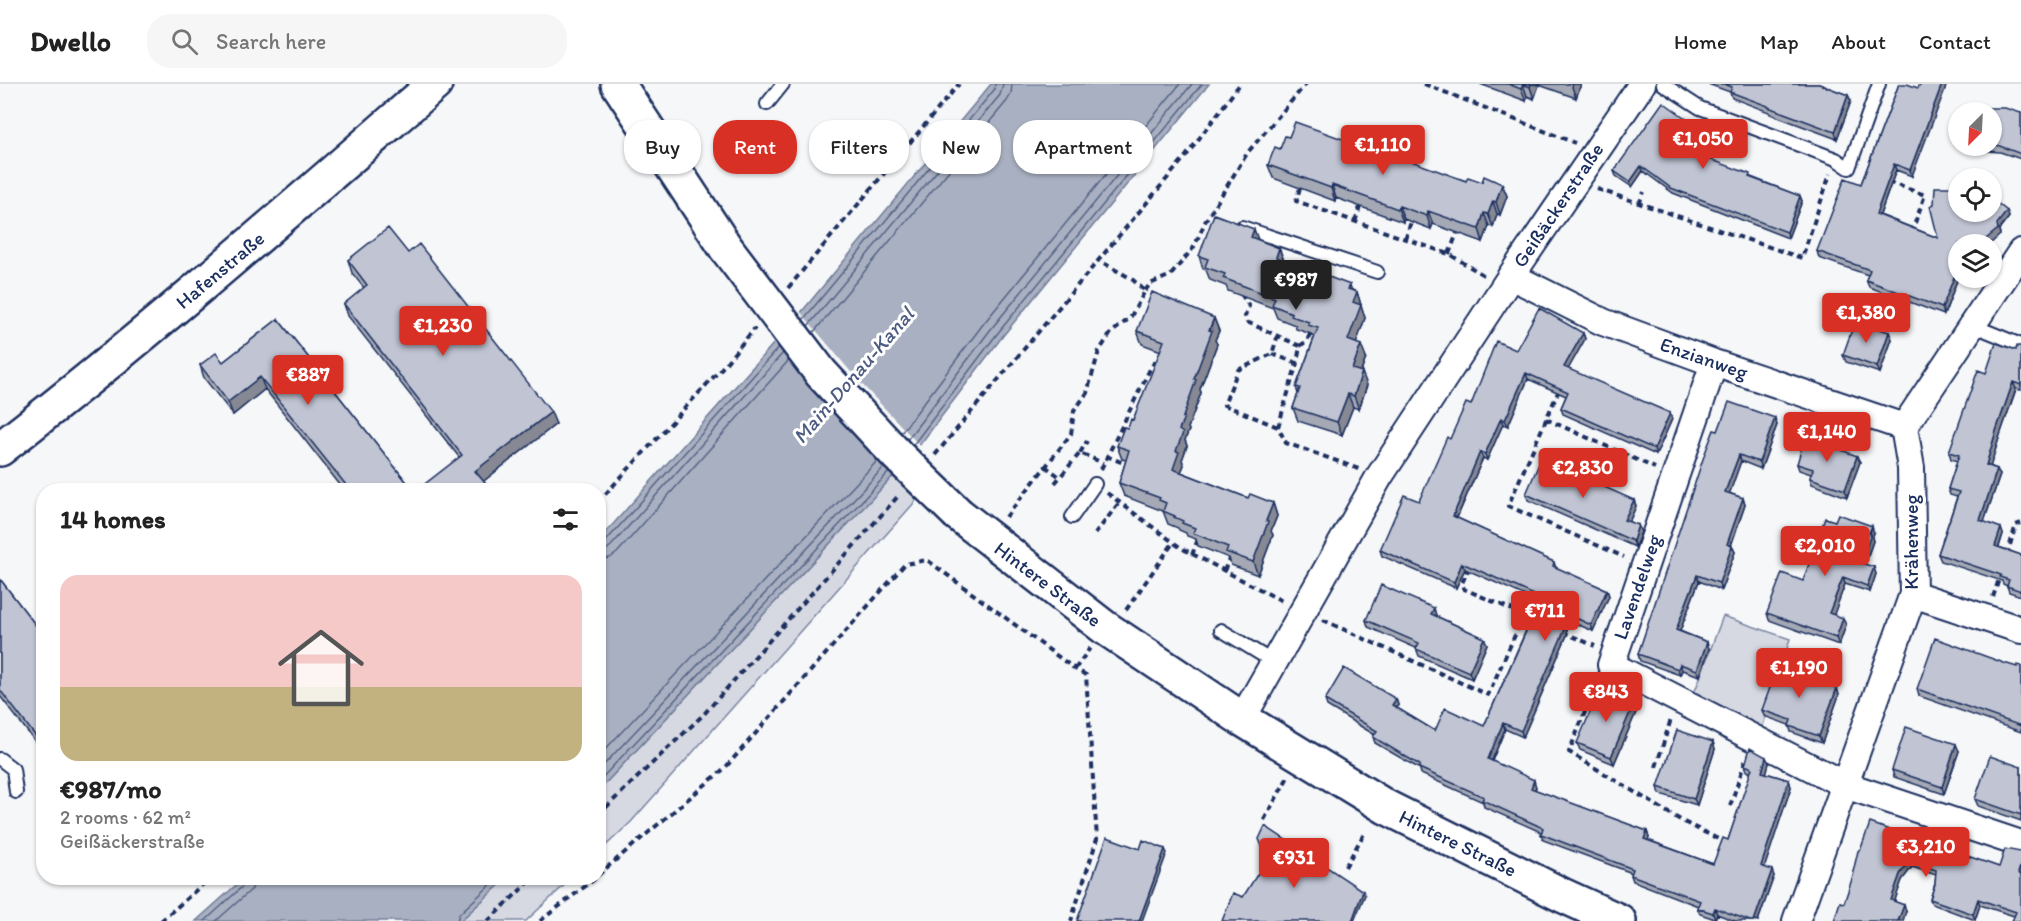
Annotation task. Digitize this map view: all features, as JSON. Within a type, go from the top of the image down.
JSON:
[{"type":"street","name":"Hafenstraße","points":[[0,449],[215,275],[435,84]]},
{"type":"street","name":"Geißäckerstraße","points":[[1242,719],[1379,477],[1507,282],[1642,84]]},
{"type":"street","name":"Hintere Straße","points":[[628,92],[726,248],[821,373],[898,456],[958,514],[1130,645],[1242,719],[1386,807],[1619,921]]},
{"type":"street","points":[[1904,427],[2019,259]]},
{"type":"street","name":"Enzianweg","points":[[1507,282],[1603,322],[1714,363],[1904,427]]},
{"type":"street","name":"Lavendelweg","points":[[1714,363],[1613,660],[1678,699],[1845,785],[2021,844]]},
{"type":"street","name":"Krähenweg","points":[[1796,921],[1913,594],[1911,468],[1904,427]]},
{"type":"street","points":[[1913,594],[2021,630]]},
{"type":"lane","points":[[767,104],[783,84]]},
{"type":"lane","points":[[1663,84],[1700,108],[1836,159],[1849,168],[1879,84]]},
{"type":"lane","points":[[1232,224],[1377,272]]},
{"type":"lane","points":[[1972,325],[2021,345]]},
{"type":"lane","points":[[1072,517],[1095,484]]},
{"type":"lane","points":[[1221,630],[1275,663]]},
{"type":"lane","points":[[0,759],[12,769],[16,792]]},
{"type":"path","points":[[987,537],[997,528],[1071,434],[1074,411],[1087,393],[1099,351],[1111,333],[1130,318],[1150,284],[1171,275],[1194,247],[1206,220],[1248,152],[1306,84]]},
{"type":"path","points":[[1424,84],[1595,151]]},
{"type":"path","points":[[1574,182],[1802,258],[1836,159]]},
{"type":"path","points":[[1849,168],[1925,195],[1910,235]]},
{"type":"path","points":[[1300,188],[1296,201],[1449,254],[1507,282]]},
{"type":"path","points":[[1639,204],[1644,192]]},
{"type":"path","points":[[1355,222],[1361,204]]},
{"type":"path","points":[[1405,239],[1411,222]]},
{"type":"path","points":[[1449,254],[1457,233]]},
{"type":"path","points":[[1098,260],[1132,279],[1145,291]]},
{"type":"path","points":[[1240,291],[1249,306],[1245,316],[1247,322],[1300,346]]},
{"type":"path","points":[[1278,427],[1300,346],[1307,341],[1310,334]]},
{"type":"path","points":[[1272,354],[1278,335]]},
{"type":"path","points":[[1164,352],[1150,367],[1125,423],[1106,456],[1095,484],[1173,543],[1304,612],[1488,695],[1524,615]]},
{"type":"path","points":[[1297,363],[1272,354],[1238,370],[1224,405],[1278,427],[1286,443],[1379,477]]},
{"type":"path","points":[[1294,374],[1301,376]]},
{"type":"path","points":[[1560,388],[1508,506],[1645,567]]},
{"type":"path","points":[[1137,397],[1144,399]]},
{"type":"path","points":[[1546,419],[1674,477]]},
{"type":"path","points":[[1055,483],[1087,441]]},
{"type":"path","points":[[1080,453],[1103,463]]},
{"type":"path","points":[[1106,456],[1132,466]]},
{"type":"path","points":[[1045,466],[1060,477]]},
{"type":"path","points":[[1095,534],[1119,503]]},
{"type":"path","points":[[2006,556],[2016,525],[2021,523]]},
{"type":"path","points":[[1192,555],[1201,532]]},
{"type":"path","points":[[1122,616],[1173,543]]},
{"type":"path","points":[[1224,571],[1233,547]]},
{"type":"path","points":[[606,868],[725,768],[905,564],[927,560],[1086,675],[1097,839],[1071,921]]},
{"type":"path","points":[[1464,562],[1467,572],[1462,583],[1464,589],[1544,624]]},
{"type":"path","points":[[1986,618],[2003,567]]},
{"type":"path","points":[[1554,628],[1613,660],[1600,676],[1569,752],[1682,821],[1728,843]]},
{"type":"path","points":[[1656,767],[1678,699]]},
{"type":"path","points":[[1730,806],[1753,738]]},
{"type":"path","points":[[1345,867],[1365,832]]},
{"type":"path","points":[[161,921],[202,885]]},
{"type":"path","points":[[488,921],[526,885]]},
{"type":"path","points":[[540,921],[586,885]]},
{"type":"shaded area","points":[[909,459],[930,482],[914,503],[631,822],[606,845],[606,783]]},
{"type":"shaded area","points":[[1723,616],[1790,639],[1761,732],[1692,699]]},
{"type":"shaded area","points":[[499,885],[565,885],[526,921],[460,921]]},
{"type":"water","name":"Main-Donau-Kanal","points":[[991,84],[1209,84],[1153,152],[1153,120],[1013,120],[1013,174],[1135,174],[1002,337],[909,459],[606,783],[606,532],[799,315],[921,168],[921,174],[1001,174],[1001,120],[961,120]]},
{"type":"water","points":[[236,885],[499,885],[460,921],[196,921]]},
{"type":"pier","points":[[799,310],[856,378],[922,448],[896,478],[829,407],[772,341]]},
{"type":"building","points":[[1508,84],[1523,84],[1521,89]]},
{"type":"building","points":[[1724,84],[1819,84],[1848,95],[1835,132],[1730,92],[1732,87]]},
{"type":"building","points":[[1899,84],[1918,88],[1920,84],[1942,84],[1910,170],[1894,164],[1876,214],[1938,238],[1930,206],[1934,204],[1935,187],[1948,187],[1948,222],[1999,222],[1998,229],[1992,234],[1948,234],[1950,288],[1942,308],[1866,280],[1870,270],[1817,251],[1845,178],[1861,184]]},
{"type":"building","points":[[1663,102],[1698,127],[1701,121],[1717,133],[1701,156],[1800,196],[1787,232],[1671,188],[1641,166],[1630,182],[1614,171]]},
{"type":"building","points":[[2002,108],[2021,113],[2021,154],[2002,147]]},
{"type":"building","points":[[1295,122],[1362,146],[1362,143],[1466,181],[1468,177],[1482,182],[1484,176],[1502,184],[1496,202],[1493,201],[1488,214],[1484,213],[1479,229],[1428,211],[1427,216],[1399,206],[1398,209],[1268,165],[1275,147],[1280,149],[1285,136],[1289,137]]},
{"type":"building","points":[[2002,207],[2007,211],[2002,218]]},
{"type":"building","points":[[1214,214],[1254,229],[1251,237],[1279,248],[1276,257],[1350,285],[1348,289],[1357,292],[1353,302],[1361,305],[1348,340],[1361,345],[1352,369],[1362,372],[1354,396],[1348,394],[1337,422],[1293,408],[1300,388],[1296,387],[1318,328],[1272,305],[1275,298],[1223,278],[1225,274],[1205,267],[1208,259],[1199,256]]},
{"type":"building","points":[[388,228],[408,253],[419,244],[551,412],[475,471],[485,483],[426,483],[462,455],[344,304],[367,285],[348,260]]},
{"type":"building","points":[[1152,292],[1214,318],[1209,330],[1212,331],[1194,379],[1196,380],[1179,430],[1183,433],[1176,451],[1179,452],[1173,469],[1248,498],[1250,494],[1273,503],[1253,562],[1226,552],[1228,547],[1193,533],[1195,528],[1163,511],[1166,503],[1159,500],[1160,498],[1119,483],[1129,450],[1117,446],[1124,427],[1128,428],[1131,419],[1133,420],[1164,341],[1137,331]]},
{"type":"building","points":[[1539,308],[1583,333],[1564,367],[1670,413],[1654,449],[1561,408],[1568,392],[1526,373],[1505,420],[1501,418],[1485,454],[1480,452],[1453,516],[1554,562],[1553,566],[1607,590],[1591,625],[1565,613],[1565,629],[1521,731],[1503,723],[1488,759],[1534,780],[1531,788],[1647,831],[1644,839],[1713,864],[1723,838],[1728,840],[1752,768],[1745,765],[1750,748],[1766,757],[1762,772],[1789,780],[1761,866],[1772,870],[1754,921],[1715,908],[1713,913],[1697,908],[1700,901],[1631,875],[1633,869],[1541,834],[1543,828],[1482,800],[1484,797],[1419,768],[1420,765],[1373,737],[1377,731],[1325,700],[1344,668],[1396,699],[1392,705],[1435,731],[1445,708],[1484,726],[1539,602],[1537,601],[1539,597],[1462,563],[1454,582],[1380,550],[1404,495],[1419,501],[1447,437],[1450,439],[1466,403],[1471,405],[1496,341],[1516,350]]},
{"type":"building","points":[[278,319],[407,483],[344,483],[260,377],[228,402],[200,365],[216,353],[223,362]]},
{"type":"building","points":[[1855,321],[1889,332],[1877,367],[1843,355]]},
{"type":"building","points":[[1996,343],[2016,350],[2017,346],[2021,346],[2021,385],[2013,382],[1996,431],[1986,465],[1997,469],[1980,520],[2001,528],[1995,546],[2021,555],[2021,591],[2007,586],[2009,580],[2000,577],[2001,575],[1938,554],[1959,492],[1948,489],[1959,455],[1949,452],[1978,370],[1986,373]]},
{"type":"building","points":[[1729,402],[1775,418],[1759,462],[1739,455],[1725,492],[1743,498],[1727,544],[1732,546],[1719,583],[1697,575],[1676,630],[1707,642],[1697,670],[1680,664],[1678,669],[1638,654],[1705,453],[1714,430],[1718,431]]},
{"type":"building","points":[[1805,436],[1857,456],[1845,490],[1810,478],[1813,469],[1797,464]]},
{"type":"building","points":[[1541,459],[1634,500],[1624,520],[1638,525],[1633,541],[1526,494]]},
{"type":"building","points":[[1838,514],[1872,526],[1861,563],[1874,567],[1867,586],[1843,577],[1829,613],[1843,618],[1836,638],[1767,613],[1782,573],[1803,581],[1825,518],[1835,521]]},
{"type":"building","points":[[0,579],[36,626],[36,737],[0,690]]},
{"type":"building","points":[[1381,585],[1434,608],[1431,614],[1484,638],[1469,672],[1416,649],[1419,643],[1366,620]]},
{"type":"building","points":[[1935,638],[2004,663],[2021,666],[2021,726],[1917,689]]},
{"type":"building","points":[[1780,660],[1801,668],[1798,675],[1837,688],[1819,736],[1789,726],[1791,720],[1762,710]]},
{"type":"building","points":[[1600,689],[1634,703],[1611,757],[1577,743]]},
{"type":"building","points":[[1906,727],[1956,744],[1942,787],[1892,770]]},
{"type":"building","points":[[1677,730],[1713,742],[1694,799],[1658,787]]},
{"type":"building","points":[[1990,756],[2021,767],[2021,815],[1975,799]]},
{"type":"building","points":[[1870,823],[1921,841],[1922,838],[1999,867],[2005,849],[2021,852],[2018,873],[2021,875],[2021,921],[2012,921],[2016,912],[1978,899],[1973,914],[1930,899],[1935,884],[1936,870],[1910,861],[1900,874],[1891,900],[1904,905],[1898,921],[1834,921],[1840,902],[1844,903],[1854,873],[1858,851]]},
{"type":"building","points":[[1265,826],[1363,891],[1352,921],[1222,921],[1233,893],[1243,897],[1267,859],[1259,839]]},
{"type":"building","points":[[1107,837],[1140,849],[1143,840],[1165,849],[1139,921],[1077,921]]}]
